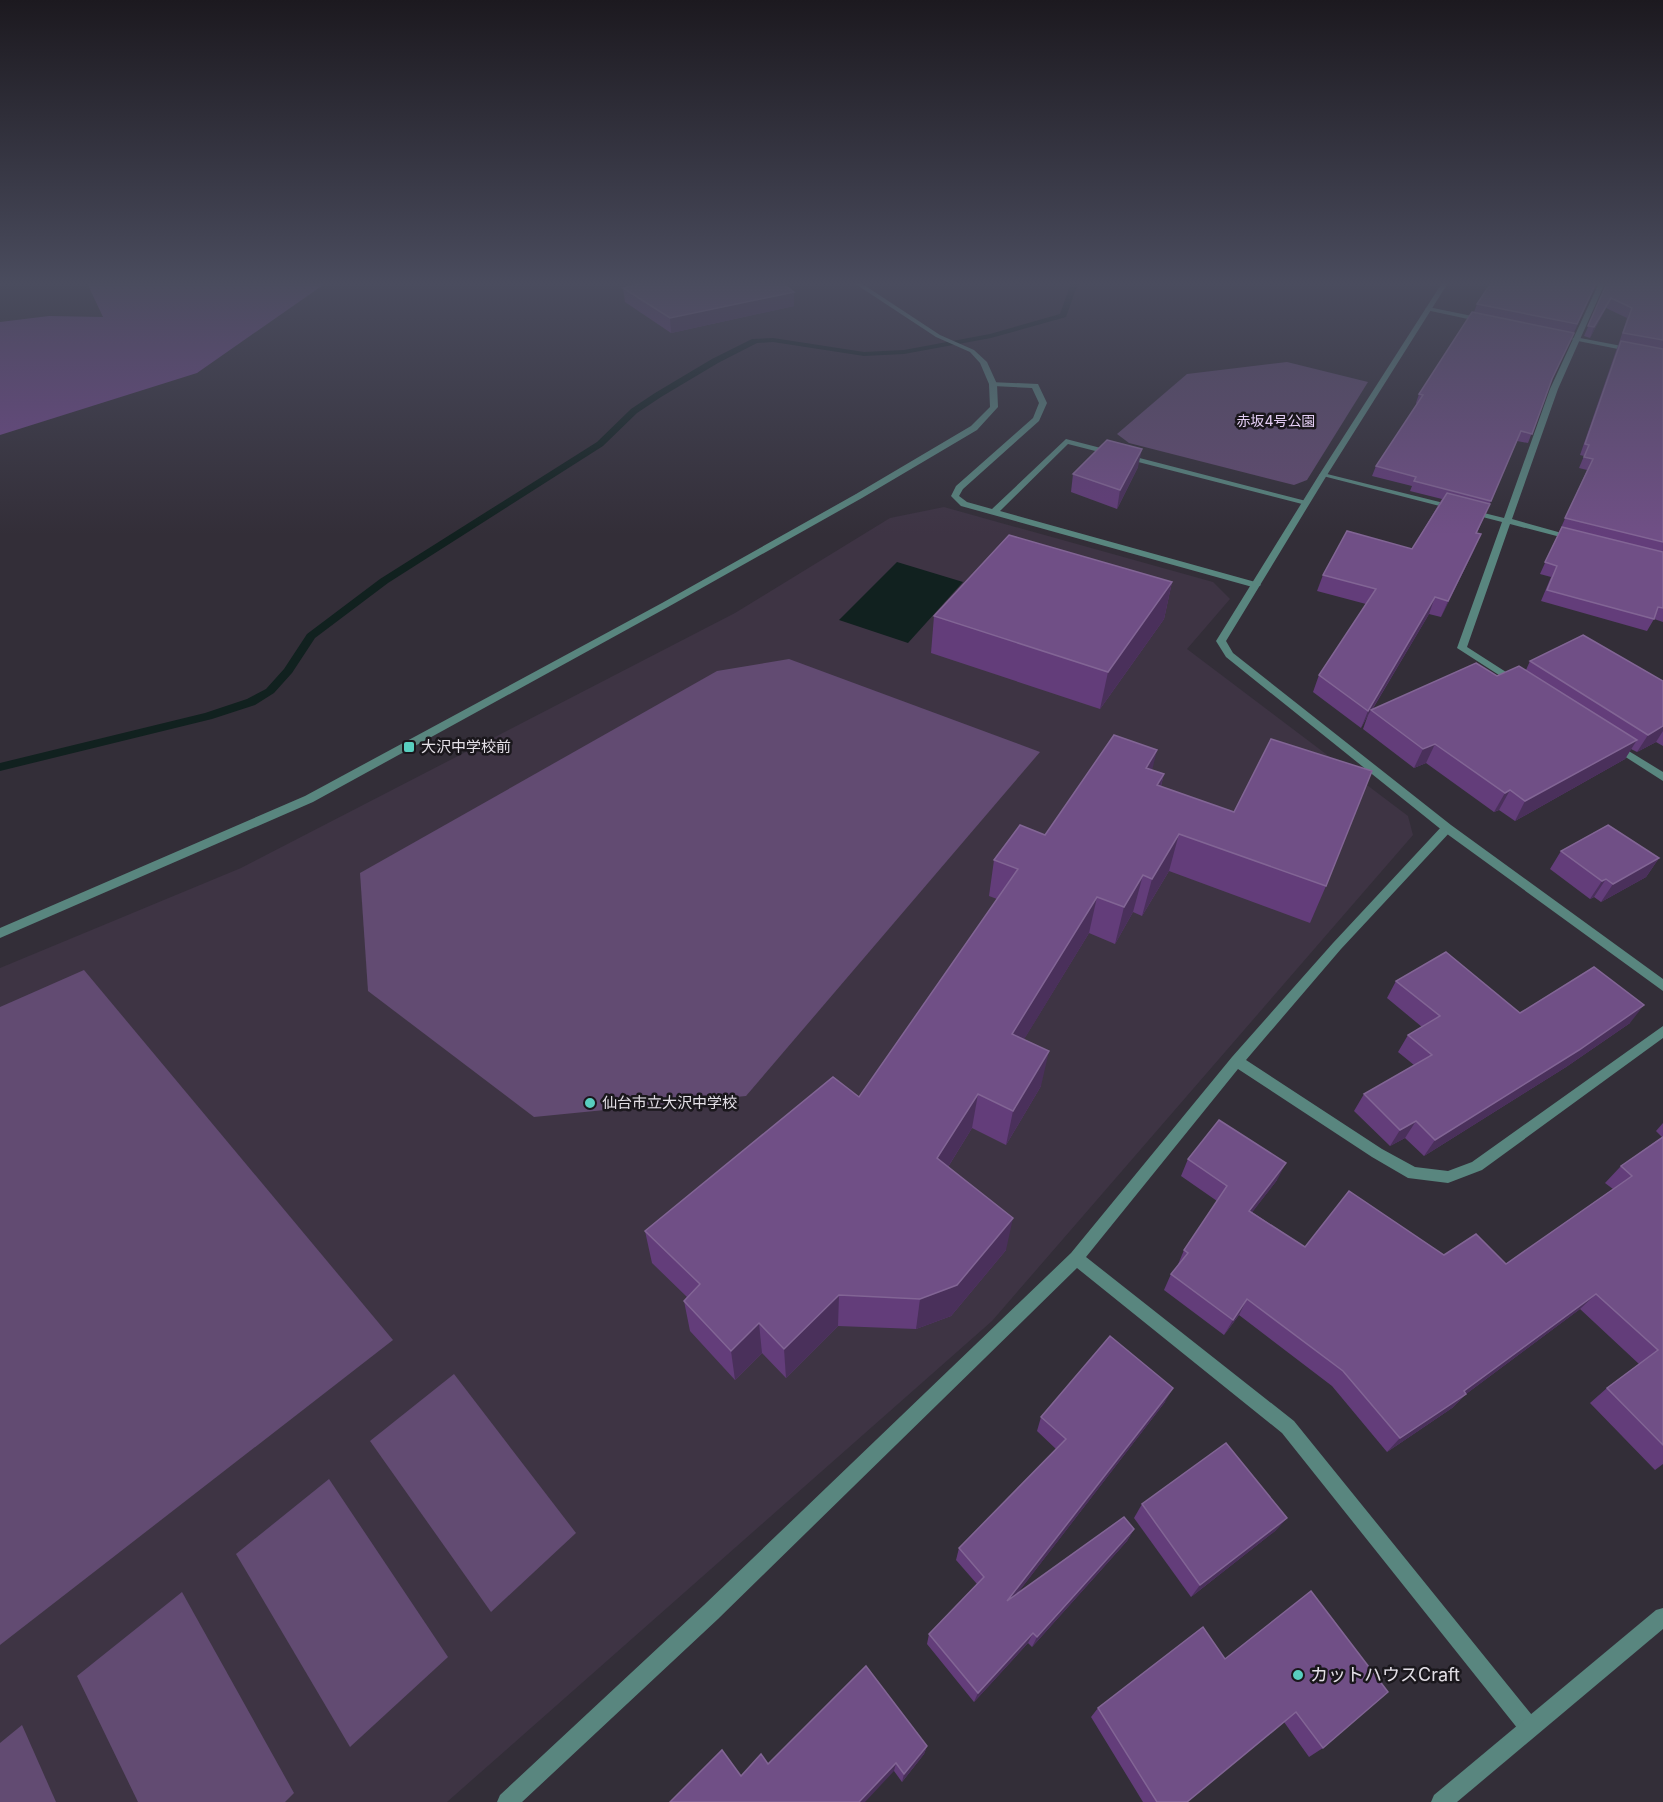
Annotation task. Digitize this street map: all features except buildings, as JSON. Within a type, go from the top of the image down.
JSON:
[{"type":"street","points":[[0,933],[309,799],[675,600],[859,496],[974,428],[994,407],[993,384],[985,367]]},
{"type":"street","points":[[1391,367],[1221,641],[1229,655],[1447,828],[1663,986]]},
{"type":"street","points":[[1523,687],[1462,648],[1563,367]]},
{"type":"street","points":[[993,384],[1035,386],[1043,403],[1036,419],[959,488],[955,496],[964,504],[1257,585]]},
{"type":"street","points":[[994,512],[1066,441],[1306,502]]},
{"type":"street","points":[[1323,475],[1585,540]]},
{"type":"street","points":[[1603,738],[1663,777]]},
{"type":"street","points":[[507,1802],[711,1612],[1076,1258],[1237,1061],[1337,946],[1447,828]]},
{"type":"street","points":[[1237,1061],[1413,1173],[1448,1177],[1477,1166],[1663,1031]]},
{"type":"street","points":[[1076,1258],[1288,1427],[1529,1727]]},
{"type":"street","points":[[1441,1802],[1663,1617]]},
{"type":"shaded area","points":[[0,367],[205,367],[197,373],[0,435]]},
{"type":"shaded area","name":"仙台市立大沢中学校","points":[[944,507],[1213,582],[1230,599],[1187,649],[1408,816],[1413,835],[992,1321],[447,1802],[0,1802],[0,968],[241,868],[735,613],[890,518]]},
{"type":"shaded area","points":[[897,562],[963,582],[908,643],[839,620]]},
{"type":"green space","name":"赤坂4号公園","points":[[1245,367],[1308,367],[1368,382],[1307,480],[1294,485],[1129,443],[1117,434],[1187,374]]},
{"type":"green space","points":[[789,659],[1040,752],[746,1096],[534,1117],[368,991],[360,873],[717,671]]},
{"type":"green space","points":[[84,970],[393,1340],[0,1645],[0,1007]]},
{"type":"green space","points":[[454,1374],[576,1533],[491,1612],[370,1441]]},
{"type":"green space","points":[[329,1479],[448,1657],[350,1747],[236,1554]]},
{"type":"green space","points":[[182,1592],[294,1793],[285,1802],[138,1802],[77,1676]]},
{"type":"green space","points":[[22,1725],[56,1802],[0,1802],[0,1743]]},
{"type":"waterway","points":[[0,767],[208,716],[251,702],[270,691],[288,671],[311,636],[384,581],[600,444],[634,411],[705,367]]},
{"type":"place","name":"大沢中学校前","points":[[409,747]]},
{"type":"place","name":"仙台市立大沢中学校","points":[[590,1103]]},
{"type":"place","name":"カットハウスCraft","points":[[1298,1675]]}]
